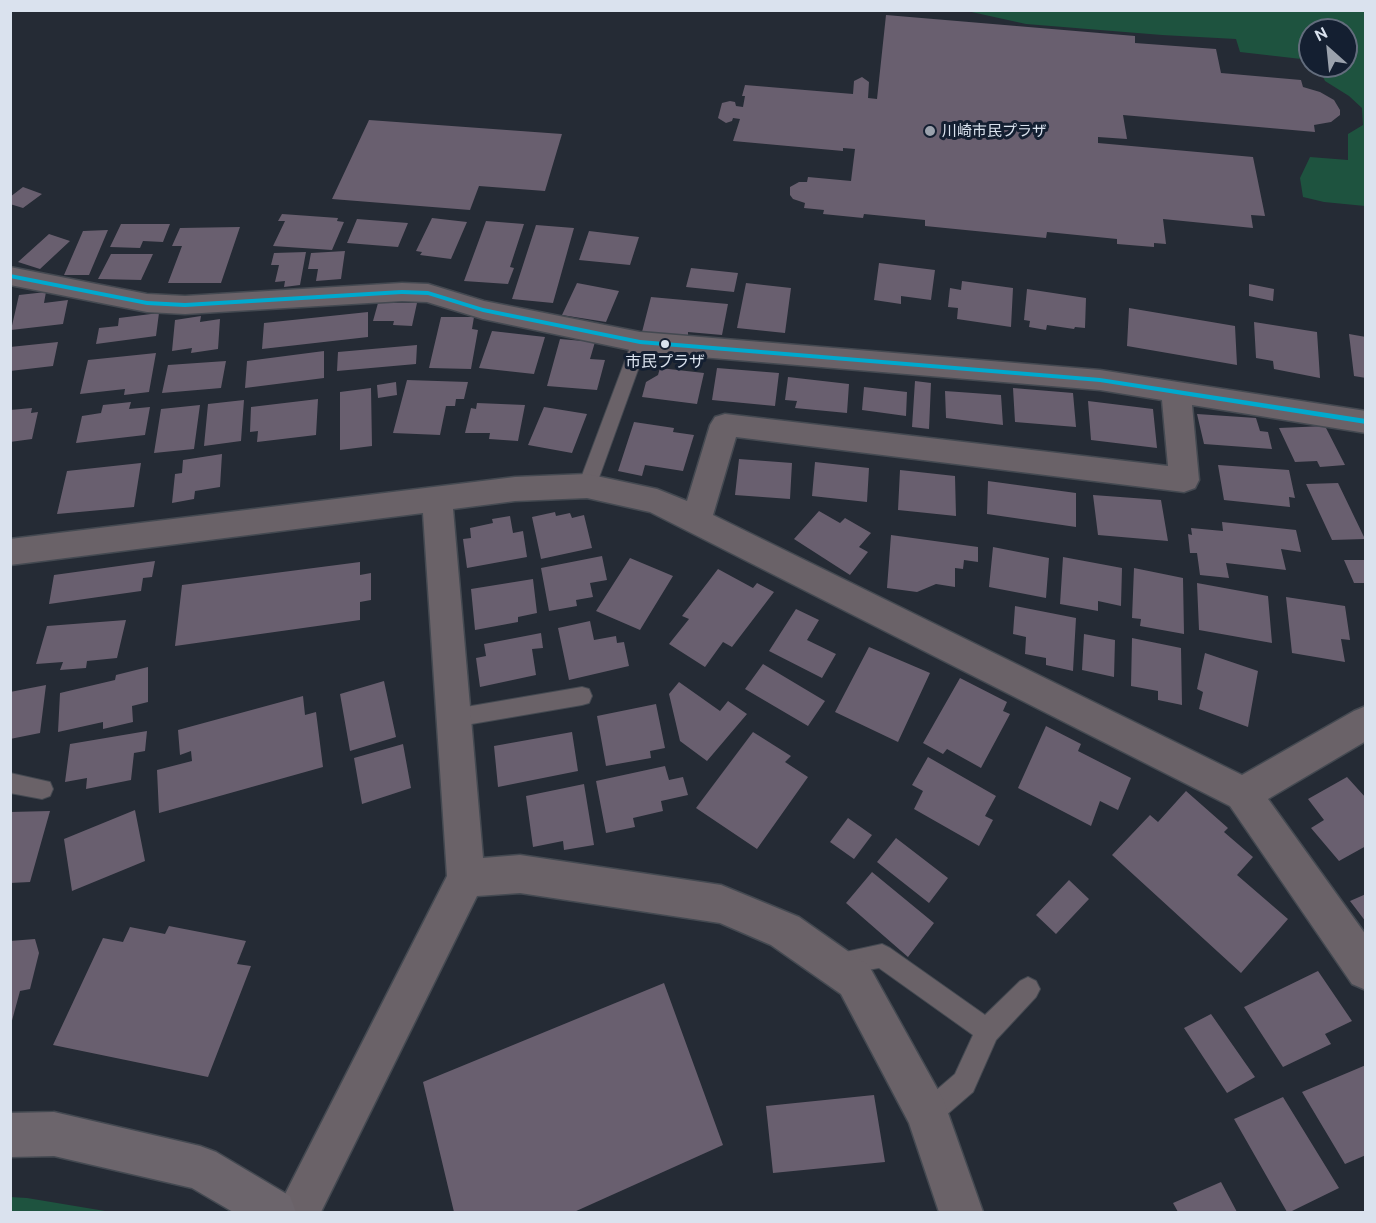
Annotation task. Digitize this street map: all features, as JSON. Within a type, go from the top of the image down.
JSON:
[{"type":"street","points":[[10,276],[147,303],[185,305],[402,291],[428,293],[483,310],[640,342],[1100,380],[1365,422]]},
{"type":"street","points":[[696,521],[725,425],[1184,480],[1176,392]]},
{"type":"street","points":[[10,552],[515,489],[587,486],[657,501],[1243,794],[1365,970]]},
{"type":"street","points":[[298,1212],[466,878],[437,498]]},
{"type":"street","points":[[1243,794],[1365,722]]},
{"type":"street","points":[[466,878],[520,874],[721,904],[785,931],[855,980],[928,1114],[961,1212]]},
{"type":"street","points":[[10,1135],[54,1134],[200,1168],[274,1212]]},
{"type":"lane","points":[[587,486],[640,342]]},
{"type":"lane","points":[[454,718],[582,696]]},
{"type":"lane","points":[[10,783],[42,789]]},
{"type":"lane","points":[[832,965],[882,956],[987,1031]]},
{"type":"lane","points":[[928,1114],[964,1083],[987,1031],[1028,989]]},
{"type":"green space","points":[[967,11],[1365,11],[1365,206],[1324,202],[1303,197],[1300,178],[1310,157],[1348,160],[1348,134],[1363,125],[1362,108],[1324,78],[1358,78],[1358,18],[1298,18],[1298,59],[1240,52],[1236,39],[1026,24]]},
{"type":"green space","points":[[10,1197],[27,1198],[111,1212],[11,1212]]},
{"type":"building","name":"川崎市民プラザ","points":[[886,15],[1135,36],[1135,43],[1216,49],[1221,73],[1301,80],[1303,87],[1320,92],[1334,100],[1340,110],[1340,115],[1331,122],[1314,125],[1315,132],[1123,115],[1127,139],[1098,137],[1098,143],[1253,157],[1265,216],[1251,215],[1253,228],[1163,219],[1166,244],[1154,243],[1154,247],[1117,244],[1117,239],[1047,232],[1046,238],[925,226],[925,220],[864,214],[863,218],[823,214],[824,210],[804,208],[805,203],[793,199],[790,195],[790,187],[799,182],[807,182],[808,177],[851,181],[855,149],[843,148],[843,151],[733,141],[740,119],[733,118],[732,121],[726,123],[718,118],[722,103],[730,101],[735,102],[736,106],[743,107],[745,96],[742,96],[745,85],[853,94],[854,81],[862,77],[869,82],[868,98],[877,99]]},
{"type":"building","points":[[369,120],[562,134],[545,191],[479,186],[470,210],[332,199]]},
{"type":"building","points":[[23,187],[42,194],[23,208],[10,204],[10,197]]},
{"type":"building","points":[[282,214],[338,218],[337,221],[344,222],[332,250],[273,246],[285,221],[278,221]]},
{"type":"building","points":[[432,218],[467,222],[451,259],[420,255],[422,252],[416,251]]},
{"type":"building","points":[[357,219],[408,223],[398,247],[347,243]]},
{"type":"building","points":[[486,221],[524,224],[510,267],[514,268],[508,284],[464,281]]},
{"type":"building","points":[[121,224],[170,224],[163,242],[143,241],[140,248],[110,247]]},
{"type":"building","points":[[536,225],[574,228],[553,303],[512,299]]},
{"type":"building","points":[[240,227],[221,283],[168,283],[182,246],[172,246],[180,228]]},
{"type":"building","points":[[108,230],[89,275],[64,275],[83,231]]},
{"type":"building","points":[[589,231],[639,237],[630,265],[579,260]]},
{"type":"building","points":[[49,234],[70,241],[40,269],[18,262]]},
{"type":"building","points":[[345,251],[341,279],[316,281],[318,269],[308,269],[311,253]]},
{"type":"building","points":[[306,252],[300,285],[284,287],[285,281],[275,282],[279,265],[271,265],[274,253]]},
{"type":"building","points":[[111,254],[153,254],[141,280],[98,279]]},
{"type":"building","points":[[879,263],[935,270],[931,300],[901,296],[901,304],[874,300]]},
{"type":"building","points":[[691,268],[738,273],[734,292],[686,287]]},
{"type":"building","points":[[962,281],[1013,288],[1011,327],[957,319],[958,308],[948,307],[950,288],[961,290]]},
{"type":"building","points":[[577,283],[619,291],[606,322],[562,315]]},
{"type":"building","points":[[746,283],[791,288],[785,333],[737,328]]},
{"type":"building","points":[[1249,284],[1274,289],[1273,301],[1249,296]]},
{"type":"building","points":[[1027,289],[1086,298],[1085,328],[1075,327],[1074,329],[1047,325],[1046,330],[1029,327],[1030,321],[1024,320]]},
{"type":"building","points":[[46,292],[44,303],[68,300],[63,324],[11,330],[19,295]]},
{"type":"building","points":[[651,297],[728,304],[722,335],[688,332],[688,336],[642,332]]},
{"type":"building","points":[[378,303],[417,303],[412,326],[393,325],[394,321],[373,321]]},
{"type":"building","points":[[1129,308],[1235,326],[1237,365],[1127,346]]},
{"type":"building","points":[[368,312],[368,337],[262,349],[264,323]]},
{"type":"building","points":[[159,313],[156,336],[96,344],[99,328],[118,326],[119,318]]},
{"type":"building","points":[[201,316],[200,322],[220,319],[218,349],[191,353],[192,348],[172,351],[175,320]]},
{"type":"building","points":[[441,317],[474,317],[472,329],[478,330],[471,369],[429,368]]},
{"type":"building","points":[[1254,322],[1317,332],[1320,378],[1274,369],[1273,361],[1256,358]]},
{"type":"building","points":[[492,331],[545,337],[534,374],[479,368]]},
{"type":"building","points":[[1349,334],[1366,337],[1366,378],[1354,376]]},
{"type":"building","points":[[560,339],[595,342],[590,359],[605,360],[597,390],[547,386]]},
{"type":"building","points":[[58,342],[53,366],[10,371],[10,347]]},
{"type":"building","points":[[417,345],[416,364],[337,371],[338,352]]},
{"type":"building","points":[[324,351],[324,378],[245,388],[247,361]]},
{"type":"building","points":[[156,353],[149,392],[124,395],[125,389],[80,394],[88,360]]},
{"type":"building","points":[[226,361],[221,388],[162,393],[168,365]]},
{"type":"building","points":[[660,368],[704,373],[697,404],[642,397],[646,382],[658,375]]},
{"type":"building","points":[[717,368],[779,373],[775,406],[712,400]]},
{"type":"building","points":[[788,377],[849,384],[847,413],[795,408],[797,401],[785,400]]},
{"type":"building","points":[[407,380],[468,382],[464,399],[456,399],[455,406],[446,406],[440,435],[393,433]]},
{"type":"building","points":[[915,381],[931,383],[929,429],[912,427]]},
{"type":"building","points":[[396,382],[397,395],[378,398],[377,385]]},
{"type":"building","points":[[864,387],[907,392],[906,416],[862,410]]},
{"type":"building","points":[[371,388],[372,446],[340,450],[340,392]]},
{"type":"building","points":[[1013,388],[1073,393],[1076,427],[1015,422]]},
{"type":"building","points":[[945,391],[1001,395],[1003,425],[946,418]]},
{"type":"building","points":[[318,399],[316,435],[257,442],[258,431],[250,432],[251,407]]},
{"type":"building","points":[[244,400],[241,441],[204,446],[208,404]]},
{"type":"building","points":[[1088,401],[1153,409],[1157,448],[1091,440]]},
{"type":"building","points":[[131,402],[129,409],[150,407],[145,435],[76,443],[82,416],[101,413],[103,405]]},
{"type":"building","points":[[477,403],[525,405],[518,441],[489,439],[490,433],[465,433],[471,408],[476,409]]},
{"type":"building","points":[[200,405],[194,449],[154,453],[161,409]]},
{"type":"building","points":[[544,407],[587,414],[572,453],[528,445]]},
{"type":"building","points":[[32,408],[31,413],[38,412],[32,439],[10,442],[10,410]]},
{"type":"building","points":[[1197,414],[1256,418],[1260,431],[1268,432],[1272,449],[1204,444]]},
{"type":"building","points":[[634,422],[674,428],[673,432],[694,435],[683,471],[645,465],[642,476],[618,471]]},
{"type":"building","points":[[1325,426],[1345,465],[1320,467],[1317,461],[1295,462],[1279,428]]},
{"type":"building","points":[[222,454],[220,487],[195,491],[194,499],[172,503],[175,474],[182,473],[183,460]]},
{"type":"building","points":[[739,459],[792,463],[790,499],[735,495]]},
{"type":"building","points":[[815,462],[869,468],[867,502],[812,496]]},
{"type":"building","points":[[141,463],[134,507],[57,514],[67,471]]},
{"type":"building","points":[[1218,465],[1289,470],[1295,498],[1289,497],[1290,507],[1224,500]]},
{"type":"building","points":[[900,470],[955,476],[956,516],[898,510]]},
{"type":"building","points":[[988,481],[1076,493],[1076,527],[987,514]]},
{"type":"building","points":[[1338,483],[1365,539],[1332,540],[1306,484]]},
{"type":"building","points":[[1093,495],[1161,500],[1168,541],[1098,535]]},
{"type":"building","points":[[819,511],[840,523],[845,518],[871,533],[859,547],[868,552],[850,575],[794,539]]},
{"type":"building","points":[[555,512],[556,516],[570,513],[572,518],[584,515],[592,548],[541,559],[532,517]]},
{"type":"building","points":[[510,516],[513,533],[523,531],[527,557],[467,568],[463,539],[471,538],[470,528],[493,523],[492,519]]},
{"type":"building","points":[[1222,522],[1296,530],[1301,552],[1281,549],[1286,570],[1226,563],[1229,578],[1200,575],[1197,553],[1190,553],[1188,534],[1192,535],[1191,528],[1223,531]]},
{"type":"building","points":[[891,535],[978,547],[978,562],[964,560],[963,569],[955,568],[955,587],[936,584],[917,592],[887,588]]},
{"type":"building","points":[[993,547],[1049,558],[1046,598],[989,587]]},
{"type":"building","points":[[602,556],[607,580],[590,583],[593,597],[576,600],[577,606],[549,611],[541,568]]},
{"type":"building","points":[[1063,557],[1122,568],[1121,606],[1098,601],[1098,611],[1060,604]]},
{"type":"building","points":[[630,558],[673,576],[640,630],[596,611]]},
{"type":"building","points":[[1344,560],[1366,560],[1366,583],[1354,583]]},
{"type":"building","points":[[155,561],[152,577],[143,578],[141,591],[49,604],[54,575]]},
{"type":"building","points":[[360,562],[360,575],[371,573],[371,600],[360,602],[360,620],[175,646],[182,585]]},
{"type":"building","points":[[1134,568],[1183,578],[1184,634],[1140,626],[1141,619],[1132,618]]},
{"type":"building","points":[[718,569],[753,588],[757,583],[774,592],[732,647],[723,642],[705,667],[669,644],[689,619],[682,616]]},
{"type":"building","points":[[533,579],[537,613],[518,617],[518,622],[475,630],[471,589]]},
{"type":"building","points":[[1197,583],[1268,596],[1272,643],[1199,630]]},
{"type":"building","points":[[1286,597],[1345,606],[1350,640],[1341,639],[1345,662],[1292,653]]},
{"type":"building","points":[[1015,606],[1076,618],[1073,671],[1046,665],[1046,658],[1025,654],[1026,637],[1013,634]]},
{"type":"building","points":[[796,609],[819,620],[807,640],[836,654],[822,678],[769,651]]},
{"type":"building","points":[[126,620],[117,658],[87,661],[86,668],[60,670],[63,662],[36,664],[47,626]]},
{"type":"building","points":[[590,621],[594,640],[616,636],[617,643],[624,642],[629,666],[569,680],[558,628]]},
{"type":"building","points":[[541,633],[543,648],[532,649],[536,675],[480,687],[476,658],[486,656],[484,644]]},
{"type":"building","points":[[1084,634],[1115,640],[1114,677],[1082,670]]},
{"type":"building","points":[[1132,638],[1181,648],[1182,705],[1158,700],[1158,691],[1131,686]]},
{"type":"building","points":[[869,647],[930,673],[898,742],[835,712]]},
{"type":"building","points":[[1205,653],[1258,671],[1248,727],[1199,709],[1203,692],[1197,689]]},
{"type":"building","points":[[763,664],[825,701],[808,726],[745,689]]},
{"type":"building","points":[[148,667],[148,702],[132,706],[133,722],[103,729],[103,722],[58,732],[60,693],[115,680],[116,675]]},
{"type":"building","points":[[960,678],[1007,702],[1003,711],[1010,714],[981,768],[947,749],[943,754],[923,743]]},
{"type":"building","points":[[384,681],[396,737],[350,751],[340,694]]},
{"type":"building","points":[[679,682],[720,711],[728,701],[747,714],[707,761],[680,741],[669,694]]},
{"type":"building","points":[[46,685],[40,733],[10,739],[10,692]]},
{"type":"building","points":[[303,696],[305,715],[316,712],[323,767],[159,813],[157,770],[192,761],[191,751],[180,755],[178,730]]},
{"type":"building","points":[[656,704],[665,748],[650,751],[651,758],[606,766],[597,716]]},
{"type":"building","points":[[1046,726],[1081,744],[1078,751],[1131,778],[1118,810],[1100,801],[1091,826],[1018,788]]},
{"type":"building","points":[[147,731],[145,751],[134,753],[131,780],[86,789],[87,778],[65,782],[70,744]]},
{"type":"building","points":[[572,732],[578,771],[498,787],[494,746]]},
{"type":"building","points":[[753,732],[791,756],[785,762],[808,777],[757,849],[696,808]]},
{"type":"building","points":[[403,744],[411,788],[362,804],[354,758]]},
{"type":"building","points":[[928,757],[996,796],[985,816],[993,820],[979,846],[914,809],[923,791],[912,785]]},
{"type":"building","points":[[665,766],[669,780],[683,777],[688,795],[661,801],[663,811],[633,818],[635,827],[606,833],[596,781]]},
{"type":"building","points":[[1347,777],[1366,798],[1366,846],[1339,861],[1311,828],[1324,820],[1308,799]]},
{"type":"building","points":[[584,784],[594,845],[564,850],[563,841],[533,847],[526,796]]},
{"type":"building","points":[[1186,791],[1228,828],[1224,832],[1253,857],[1237,875],[1288,919],[1241,973],[1112,855],[1150,815],[1158,822]]},
{"type":"building","points":[[135,810],[145,861],[72,891],[64,839]]},
{"type":"building","points":[[50,811],[30,882],[10,883],[10,812]]},
{"type":"building","points":[[848,818],[872,835],[854,859],[830,842]]},
{"type":"building","points":[[896,838],[948,878],[929,903],[877,862]]},
{"type":"building","points":[[872,872],[934,923],[908,957],[846,903]]},
{"type":"building","points":[[1069,880],[1089,899],[1056,934],[1036,915]]},
{"type":"building","points":[[1366,894],[1366,922],[1350,901]]},
{"type":"building","points":[[169,926],[246,941],[237,964],[251,966],[208,1077],[53,1045],[103,938],[123,942],[130,927],[165,934]]},
{"type":"building","points":[[35,939],[39,953],[30,989],[20,991],[10,1028],[10,941]]},
{"type":"building","points":[[1318,971],[1352,1021],[1325,1034],[1331,1044],[1283,1067],[1244,1007]]},
{"type":"building","points":[[664,983],[723,1145],[574,1212],[454,1212],[423,1082]]},
{"type":"building","points":[[1211,1014],[1255,1077],[1227,1093],[1184,1028]]},
{"type":"building","points":[[1366,1065],[1366,1155],[1345,1164],[1302,1092]]},
{"type":"building","points":[[874,1095],[885,1162],[773,1173],[766,1106]]},
{"type":"building","points":[[1283,1097],[1339,1188],[1290,1212],[1287,1212],[1234,1119]]},
{"type":"building","points":[[1221,1182],[1237,1212],[1178,1212],[1173,1203]]},
{"type":"transit line","points":[[10,276],[147,303],[185,305],[402,292],[428,293],[483,310],[640,342],[1100,380],[1366,422]]},
{"type":"place","name":"川崎市民プラザ","points":[[930,131]]},
{"type":"place","name":"市民プラザ","points":[[665,344]]}]
